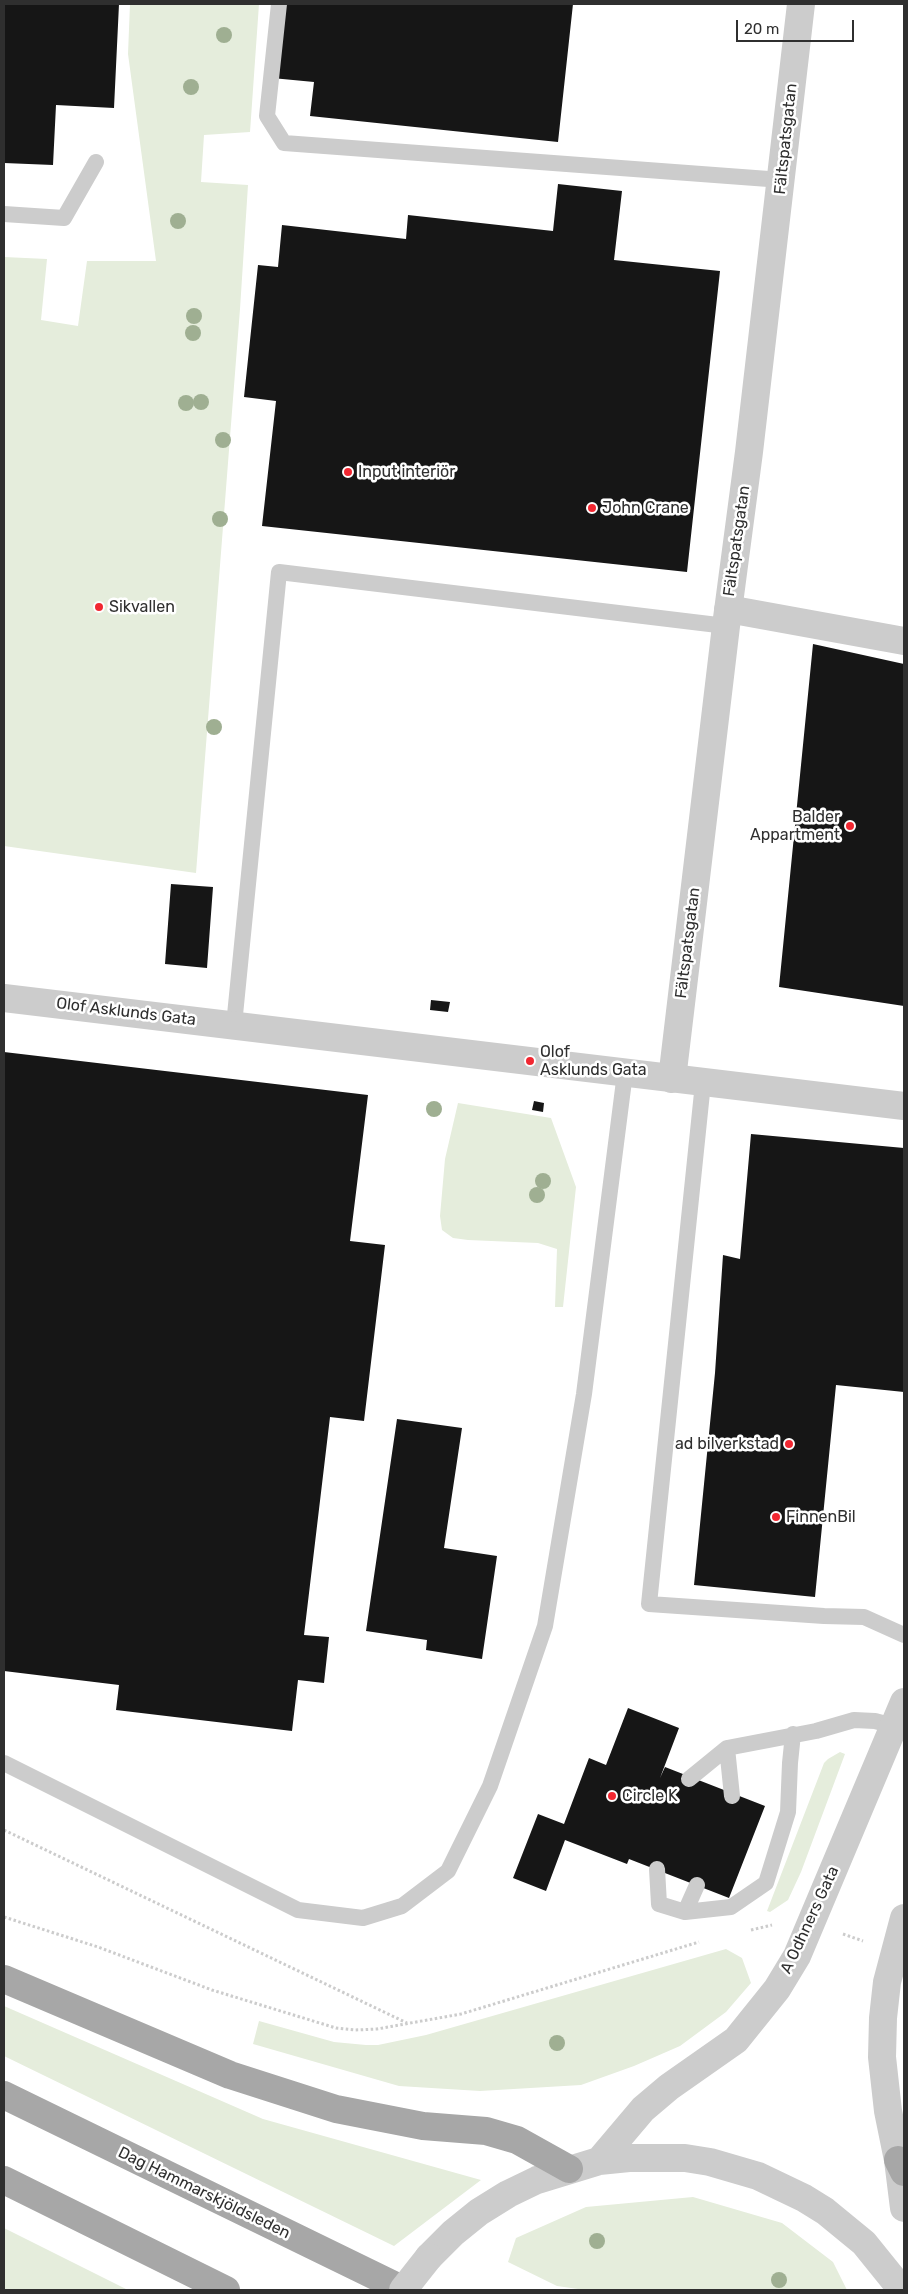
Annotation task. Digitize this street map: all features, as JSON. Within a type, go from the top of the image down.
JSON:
[{"type":"main road","points":[[4,1979],[230,2075],[336,2109],[423,2126],[486,2130],[516,2140],[570,2168]]},
{"type":"main road","name":"Dag Hammarskjöldsleden","points":[[4,2095],[404,2290]]},
{"type":"main road","points":[[4,2180],[226,2290]]},
{"type":"street","name":"Fältspatsgatan","points":[[672,1079],[727,618],[750,452],[782,180],[800,4]]},
{"type":"street","points":[[727,618],[904,641]]},
{"type":"street","name":"Olof Asklunds Gata","points":[[4,998],[904,1106]]},
{"type":"street","name":"A Odhners Gata","points":[[599,2161],[643,2109],[669,2086],[736,2040],[777,1989],[797,1956],[901,1719]]},
{"type":"street","points":[[904,1918],[894,1951],[885,2000],[882,2057],[888,2111],[901,2166],[904,2208]]},
{"type":"street","points":[[404,2290],[429,2257],[453,2233],[508,2194],[537,2180],[570,2168],[599,2161],[629,2158],[685,2158],[734,2168],[774,2182],[804,2198],[845,2226],[881,2262],[902,2290]]},
{"type":"lane","points":[[279,4],[267,116],[284,143],[782,180]]},
{"type":"lane","points":[[4,214],[64,218],[96,162]]},
{"type":"lane","points":[[234,1025],[278,572],[727,618]]},
{"type":"lane","points":[[4,1763],[298,1910],[363,1918],[402,1906],[448,1871],[490,1786],[545,1626],[584,1394],[625,1073]]},
{"type":"lane","points":[[703,1083],[649,1604],[864,1617],[904,1635]]},
{"type":"lane","points":[[689,1779],[727,1748],[816,1731],[854,1720],[901,1719]]},
{"type":"lane","points":[[657,1869],[659,1904],[686,1912],[730,1907],[766,1883],[788,1812],[790,1763],[794,1734]]},
{"type":"lane","points":[[727,1748],[732,1796]]},
{"type":"lane","points":[[686,1912],[697,1885]]},
{"type":"path","points":[[4,1830],[400,2021],[410,2024]]},
{"type":"path","points":[[750,1930],[778,1924],[790,1914],[811,1924],[894,1951]]},
{"type":"path","points":[[4,1917],[98,1947],[212,1990],[336,2028],[378,2029],[461,2014],[703,1940]]},
{"type":"green space","points":[[130,4],[259,4],[250,132],[204,135],[201,182],[248,185],[196,873],[4,846],[4,257],[47,259],[41,320],[78,326],[87,261],[156,261],[128,54]]},
{"type":"green space","points":[[458,1103],[551,1118],[576,1187],[563,1307],[555,1307],[557,1249],[538,1243],[453,1238],[442,1230],[440,1216],[445,1159]]},
{"type":"green space","points":[[840,1752],[845,1754],[801,1872],[788,1900],[770,1912],[767,1911],[824,1763]]},
{"type":"green space","points":[[726,1949],[742,1958],[751,1983],[726,2012],[680,2046],[634,2066],[581,2085],[480,2091],[399,2086],[253,2044],[259,2021],[334,2042],[378,2045],[426,2035]]},
{"type":"green space","points":[[4,2006],[263,2119],[481,2180],[394,2246],[4,2056]]},
{"type":"green space","points":[[693,2197],[782,2223],[833,2262],[847,2290],[585,2290],[557,2286],[508,2262],[516,2238],[586,2207]]},
{"type":"green space","points":[[4,2228],[128,2290],[4,2290]]},
{"type":"building","points":[[4,4],[119,4],[114,108],[56,105],[53,165],[4,163]]},
{"type":"building","points":[[279,4],[573,4],[558,142],[310,116],[314,82],[272,78]]},
{"type":"building","points":[[558,184],[622,191],[614,260],[720,271],[687,572],[262,526],[276,401],[244,397],[258,265],[278,267],[282,225],[406,239],[408,215],[553,231]]},
{"type":"building","name":"Balder Appartment","points":[[813,644],[904,664],[904,1006],[779,987]]},
{"type":"building","points":[[171,884],[213,887],[207,968],[165,964]]},
{"type":"building","points":[[431,1000],[450,1002],[448,1012],[430,1010]]},
{"type":"building","points":[[4,1052],[368,1095],[350,1241],[385,1245],[364,1421],[330,1417],[304,1635],[329,1637],[324,1683],[298,1680],[292,1731],[116,1710],[119,1685],[4,1671]]},
{"type":"building","points":[[534,1101],[544,1103],[543,1112],[532,1110]]},
{"type":"building","points":[[751,1134],[904,1148],[904,1392],[836,1385],[815,1597],[694,1585],[715,1373],[723,1255],[740,1259]]},
{"type":"building","points":[[397,1419],[462,1428],[444,1548],[497,1556],[482,1659],[426,1650],[427,1640],[366,1631]]},
{"type":"building","points":[[628,1708],[679,1728],[660,1778],[665,1767],[765,1806],[729,1898],[629,1859],[627,1864],[565,1840],[546,1891],[513,1878],[538,1814],[564,1824],[589,1758],[606,1765]]},
{"type":"place","name":"Input interiör","points":[[348,472]]},
{"type":"place","name":"John Crane","points":[[592,508]]},
{"type":"place","name":"Sikvallen","points":[[99,607]]},
{"type":"place","name":"Balder Appartment","points":[[850,826]]},
{"type":"place","name":"Olof Asklunds Gata","points":[[530,1061]]},
{"type":"place","name":"ad bilverkstad","points":[[789,1444]]},
{"type":"place","name":"FinnenBil","points":[[776,1517]]},
{"type":"place","name":"Circle K","points":[[612,1796]]}]
